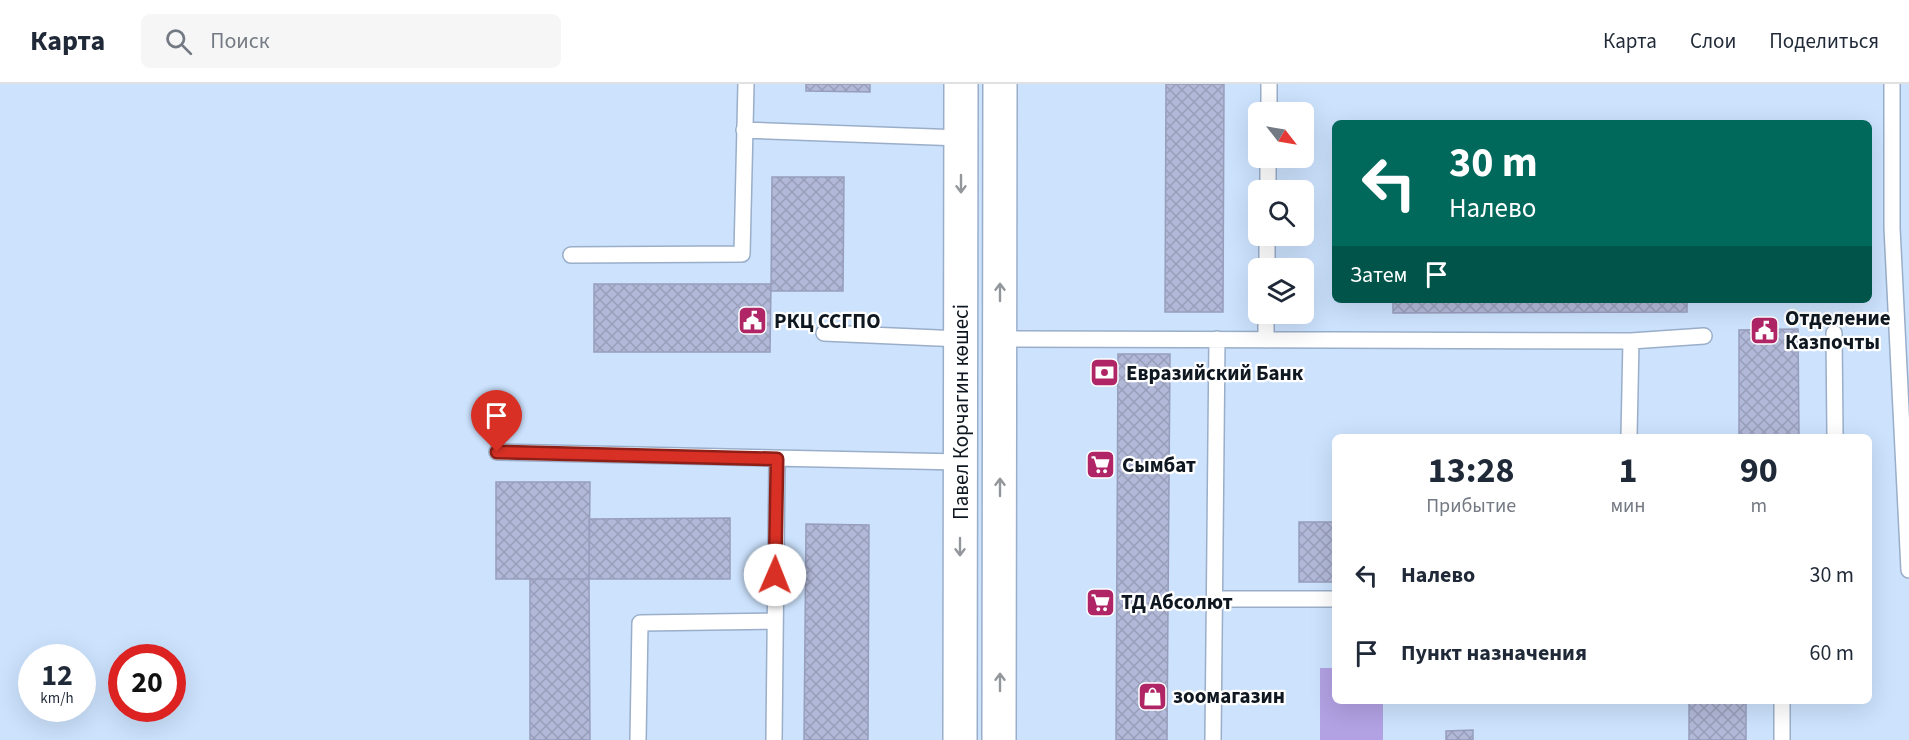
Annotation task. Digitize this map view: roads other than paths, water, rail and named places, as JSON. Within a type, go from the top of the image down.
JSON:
[{"type":"street","points":[[961,93],[1000,92]]},
{"type":"street","name":"Павел Корчагин көшесі","points":[[999,740],[1000,92]]},
{"type":"street","name":"Павел Корчагин көшесі","points":[[960,740],[961,93]]},
{"type":"lane","points":[[571,255],[742,254],[746,84]]},
{"type":"lane","points":[[1269,84],[1269,102]]},
{"type":"lane","points":[[1892,84],[1892,228],[1909,570]]},
{"type":"lane","points":[[744,130],[962,138]]},
{"type":"lane","points":[[1266,324],[1266,340]]},
{"type":"lane","points":[[824,333],[961,339]]},
{"type":"lane","points":[[1834,333],[1835,434]]},
{"type":"lane","points":[[1000,339],[1631,341],[1704,336]]},
{"type":"lane","points":[[1213,740],[1217,339]]},
{"type":"lane","points":[[1629,434],[1631,341]]},
{"type":"lane","points":[[497,452],[960,462]]},
{"type":"lane","points":[[774,740],[777,459]]},
{"type":"lane","points":[[1214,599],[1332,599]]},
{"type":"lane","points":[[638,740],[640,623],[775,621]]},
{"type":"lane","points":[[1782,704],[1782,740]]},
{"type":"place","name":"РКЦ ССГПО","points":[[753,321]]},
{"type":"place","name":"Отделение Казпочты","points":[[1764,330]]},
{"type":"place","name":"Евразийский Банк","points":[[1105,373]]},
{"type":"place","name":"Сымбат","points":[[1101,465]]},
{"type":"place","name":"ТД Абсолют","points":[[1100,602]]},
{"type":"place","name":"зоомагазин","points":[[1152,696]]}]
